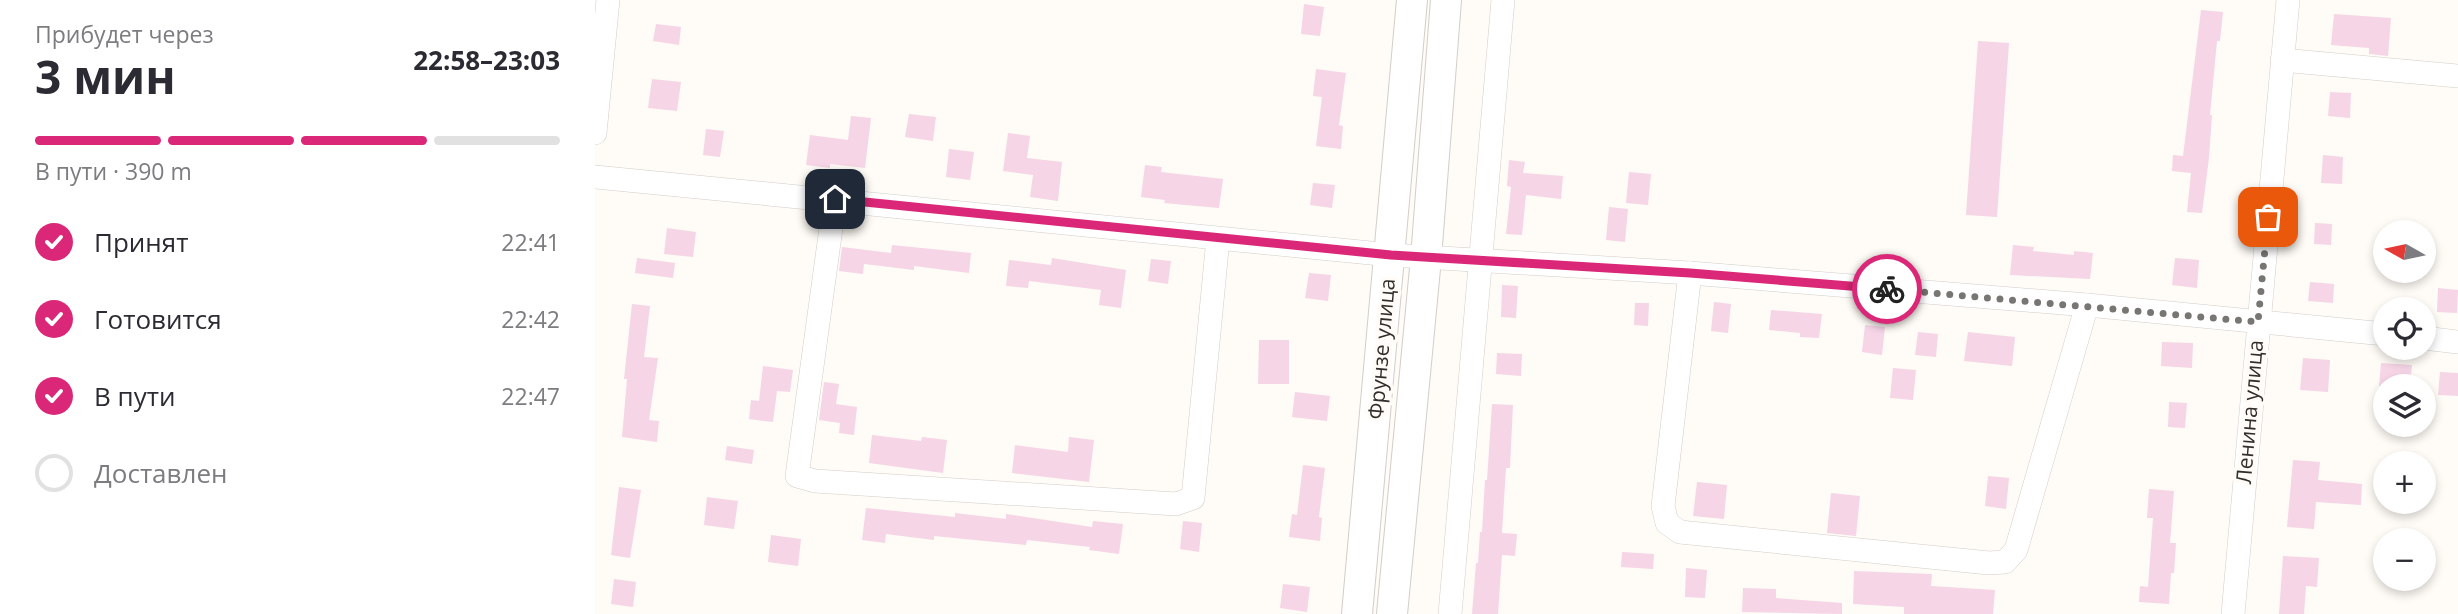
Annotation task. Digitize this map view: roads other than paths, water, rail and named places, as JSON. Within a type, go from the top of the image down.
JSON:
[{"type":"main road","name":"Фрунзе улица","points":[[1357,614],[1412,0]]},
{"type":"main road","name":"Фрунзе улица","points":[[1392,614],[1426,258],[1446,0]]},
{"type":"street","points":[[595,133],[608,0]]},
{"type":"street","points":[[1450,614],[1503,0]]},
{"type":"street","name":"Ленина улица","points":[[2233,614],[2288,0]]},
{"type":"street","points":[[2282,60],[2458,76]]},
{"type":"street","points":[[595,177],[1391,255],[1690,273],[2087,305],[2373,333]]},
{"type":"street","points":[[835,199],[797,476],[815,481],[1176,504],[1193,498],[1218,239]]},
{"type":"street","points":[[1690,273],[1663,506],[1667,523],[1680,532],[1989,563],[2005,562],[2017,550],[2087,305]]},
{"type":"street","points":[[2436,339],[2458,342]]}]
